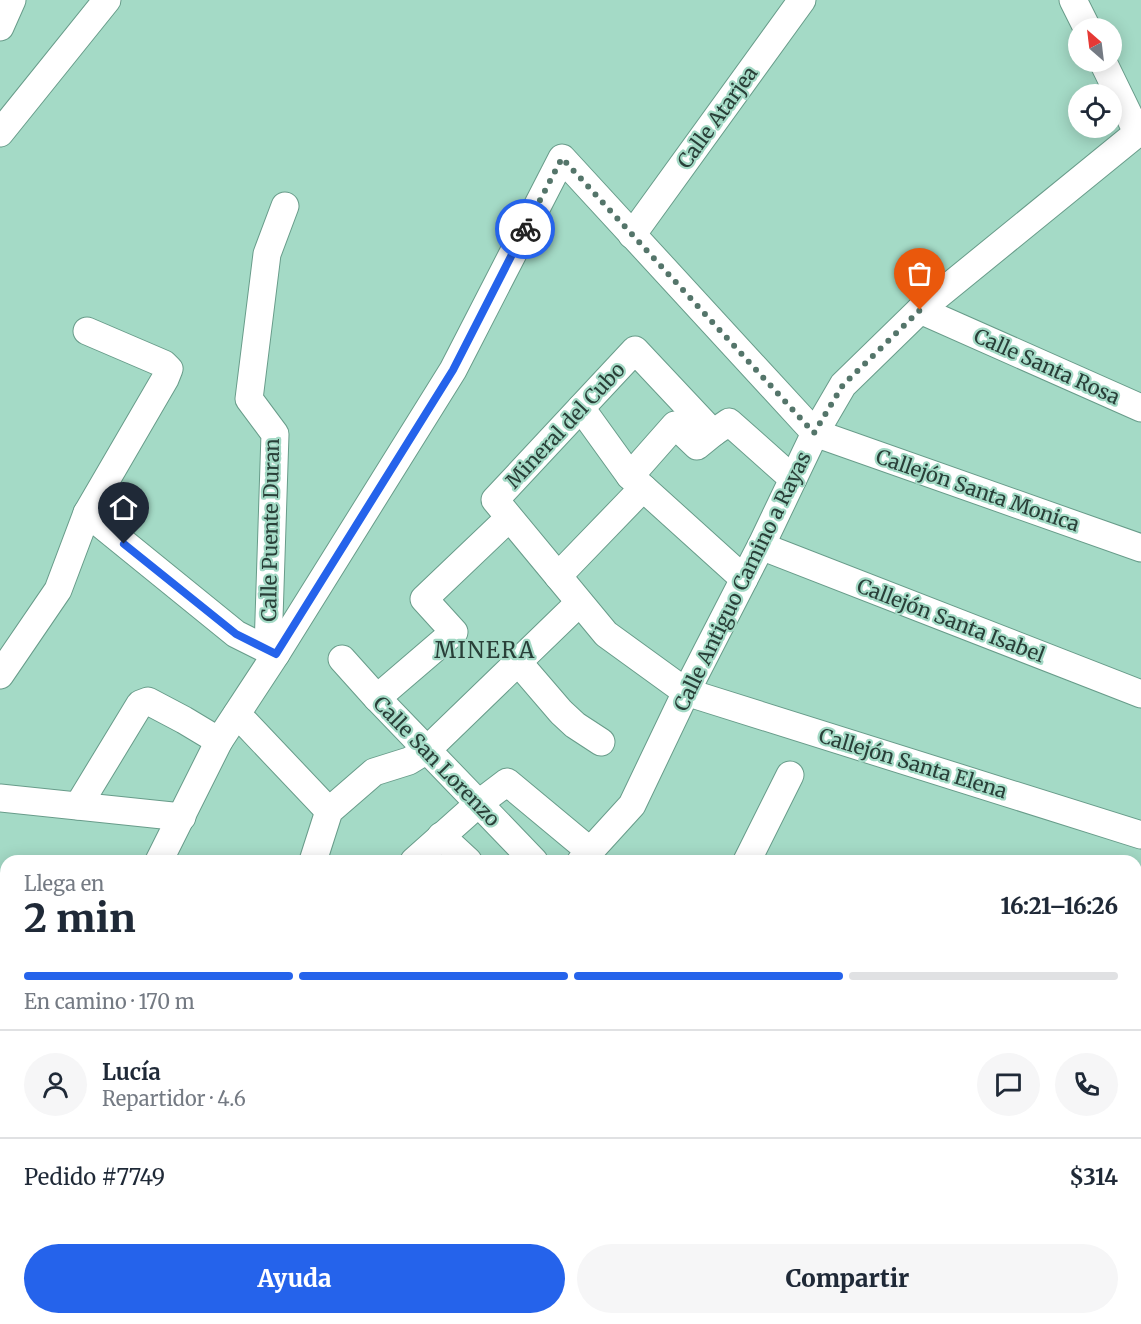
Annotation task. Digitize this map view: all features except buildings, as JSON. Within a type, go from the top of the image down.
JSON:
[{"type":"street","points":[[0,27],[12,0]]},
{"type":"street","points":[[0,134],[107,0]]},
{"type":"street","name":"Calle Atarjea","points":[[632,235],[802,0]]},
{"type":"street","points":[[1073,0],[1082,18]]},
{"type":"street","points":[[1108,72],[1139,131]]},
{"type":"street","name":"Calle Antiguo Camino a Rayas","points":[[587,855],[632,805],[686,692],[761,546],[814,433],[843,385],[920,310],[1139,131]]},
{"type":"street","points":[[162,855],[219,741],[272,652],[453,370],[562,158],[814,433]]},
{"type":"street","name":"Calle Puente Duran","points":[[272,652],[274,434],[249,399],[267,254],[285,206]]},
{"type":"street","name":"Calle Santa Rosa","points":[[920,310],[1141,408]]},
{"type":"street","points":[[0,675],[58,590],[87,513],[169,369],[164,364],[87,331]]},
{"type":"street","name":"Mineral del Cubo","points":[[377,698],[454,632],[424,599],[502,509],[581,408],[635,351],[713,433]]},
{"type":"street","points":[[581,408],[637,482],[744,579]]},
{"type":"street","points":[[558,576],[637,482],[675,425],[697,446],[729,422],[793,479]]},
{"type":"street","name":"Callejón Santa Monica","points":[[814,433],[1141,548]]},
{"type":"street","name":"Callejón Santa Elena","points":[[502,509],[606,634],[686,692],[1141,835]]},
{"type":"street","points":[[87,513],[236,634],[272,652]]},
{"type":"street","name":"Callejón Santa Isabel","points":[[761,546],[1141,694]]},
{"type":"street","points":[[315,855],[329,811],[374,772],[409,761],[427,750],[579,603]]},
{"type":"street","name":"Calle San Lorenzo","points":[[342,660],[528,855]]},
{"type":"street","points":[[518,662],[561,712],[575,725],[601,742]]},
{"type":"street","points":[[78,806],[140,704],[148,701],[219,741]]},
{"type":"street","points":[[237,714],[329,811]]},
{"type":"street","points":[[750,855],[790,775]]},
{"type":"street","points":[[420,855],[478,804],[507,782],[585,855]]},
{"type":"street","points":[[0,798],[182,817]]},
{"type":"street","points":[[441,836],[462,855]]},
{"type":"way so far","points":[[525,229],[562,158],[814,433],[843,385],[920,310]]},
{"type":"district","name":"MINERA","points":[[485,650]]},
{"type":"route","points":[[124,544],[236,634],[276,654],[453,370],[525,229]]}]
